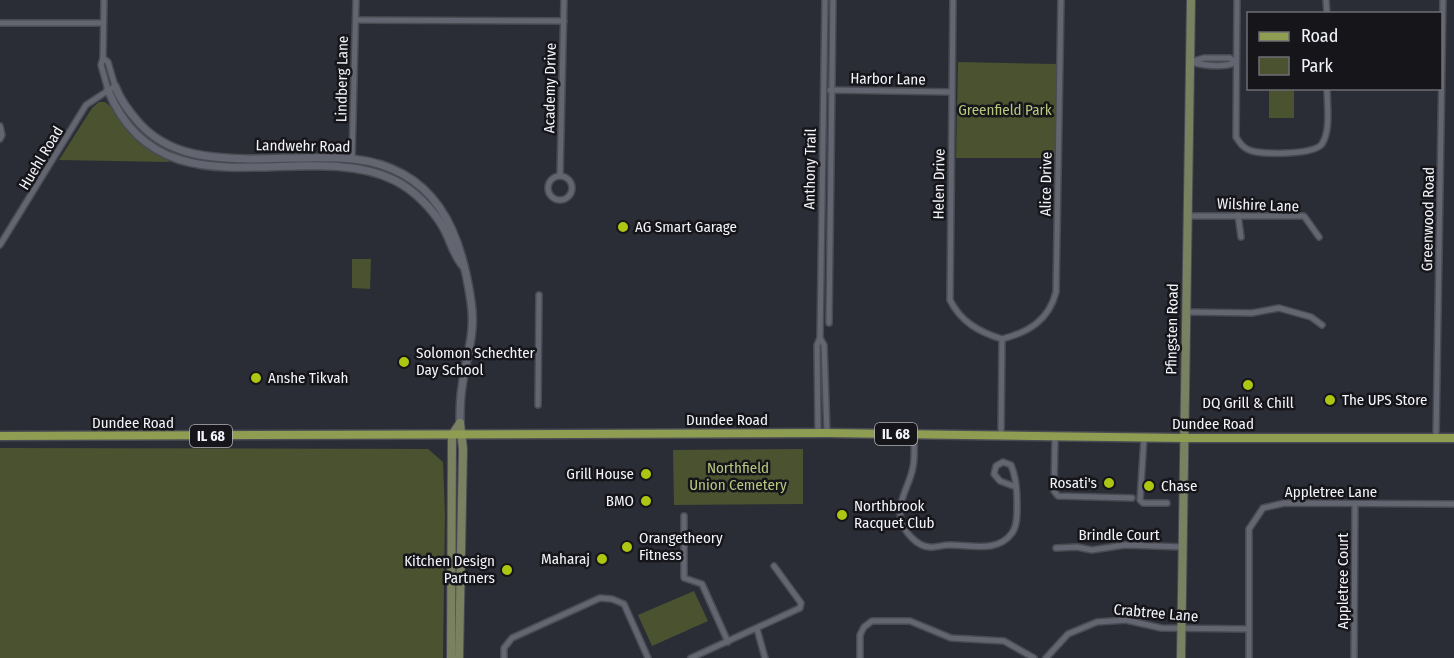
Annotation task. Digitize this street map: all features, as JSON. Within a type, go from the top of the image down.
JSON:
[{"type":"main road","name":"Pfingsten Road","points":[[1181,658],[1191,0]]},
{"type":"main road","name":"Landwehr Road","points":[[459,658],[463,434],[460,423]]},
{"type":"main road","points":[[451,658],[452,435],[460,423]]},
{"type":"main road","name":"Dundee Road","points":[[0,436],[822,433],[1144,438],[1454,438]]},
{"type":"street","points":[[104,0],[103,58],[108,62],[111,88]]},
{"type":"street","name":"Lindberg Lane","points":[[352,159],[356,0]]},
{"type":"street","name":"Academy Drive","points":[[560,176],[564,0]]},
{"type":"street","name":"Anthony Trail","points":[[822,433],[817,345],[820,338],[819,267],[825,0]]},
{"type":"street","name":"Anthony Trail","points":[[829,323],[833,0]]},
{"type":"street","name":"Helen Drive","points":[[953,0],[950,300],[966,322],[983,333],[1002,339]]},
{"type":"street","name":"Alice Drive","points":[[1002,339],[1022,333],[1039,322],[1052,308],[1056,292],[1061,0]]},
{"type":"street","points":[[1237,0],[1236,136],[1241,146],[1251,151],[1309,152],[1320,147],[1327,135],[1327,90]]},
{"type":"street","name":"Greenwood Road","points":[[1442,63],[1443,0]]},
{"type":"street","points":[[356,20],[564,21]]},
{"type":"street","points":[[0,23],[104,23]]},
{"type":"street","points":[[1190,62],[1221,65],[1236,62]]},
{"type":"street","name":"Landwehr Road","points":[[111,88],[149,133],[165,144],[186,153],[218,158],[352,159],[393,170],[430,195],[455,233],[464,255],[474,330],[462,387],[460,423]]},
{"type":"street","name":"Landwehr Road","points":[[111,88],[120,113],[141,137],[185,162],[217,167],[355,168],[395,181],[430,208],[443,228],[456,259],[464,267]]},
{"type":"street","name":"Huehl Road","points":[[0,245],[86,105],[111,88]]},
{"type":"street","name":"Harbor Lane","points":[[824,90],[952,92]]},
{"type":"street","name":"Greenwood Road","points":[[1436,438],[1442,90]]},
{"type":"street","points":[[0,126],[2,135],[0,139]]},
{"type":"street","name":"Academy Drive","points":[[560,176],[568,179],[572,189],[570,196],[559,201],[549,194],[548,186],[552,179],[560,176]]},
{"type":"street","name":"Wilshire Lane","points":[[1187,216],[1304,216],[1319,237]]},
{"type":"street","points":[[1238,216],[1240,237]]},
{"type":"street","points":[[819,267],[830,268]]},
{"type":"street","points":[[538,405],[539,295]]},
{"type":"street","points":[[1186,312],[1252,313],[1279,308],[1311,317],[1322,325]]},
{"type":"street","points":[[1001,435],[1002,339]]},
{"type":"street","points":[[914,435],[913,468],[904,489],[901,518],[906,532],[928,548],[950,545],[987,547],[1003,541],[1013,532],[1015,525],[1016,487],[1011,465],[1003,462],[996,466],[994,474],[1000,481],[1016,487]]},
{"type":"street","points":[[1055,436],[1054,491],[1058,496],[1132,498]]},
{"type":"street","points":[[1144,438],[1140,500],[1143,503],[1167,503]]},
{"type":"street","name":"Appletree Lane","points":[[1248,628],[1249,529],[1254,518],[1263,508],[1273,504],[1454,504]]},
{"type":"street","name":"Appletree Court","points":[[1354,658],[1355,504]]},
{"type":"street","points":[[684,516],[684,579],[702,584],[728,642]]},
{"type":"street","name":"Brindle Court","points":[[1056,548],[1077,547],[1092,550],[1125,545],[1183,547]]},
{"type":"street","points":[[691,658],[800,608],[801,603],[774,566]]},
{"type":"street","points":[[504,658],[504,648],[512,638],[600,598],[612,598],[624,604],[648,658]]},
{"type":"street","name":"Crabtree Lane","points":[[1046,658],[1068,634],[1097,622],[1126,620],[1161,628],[1248,628]]},
{"type":"street","points":[[860,658],[860,635],[864,627],[872,621],[910,621],[951,638],[1004,641],[1034,658]]},
{"type":"street","points":[[1248,628],[1249,658]]},
{"type":"street","points":[[757,629],[765,658]]},
{"type":"green space","name":"Greenfield Park","points":[[958,62],[1057,64],[1056,158],[956,158]]},
{"type":"green space","points":[[1269,90],[1294,90],[1294,118],[1269,118]]},
{"type":"green space","points":[[99,102],[105,102],[110,106],[143,144],[164,155],[169,162],[59,160],[92,108]]},
{"type":"green space","points":[[352,259],[371,259],[370,289],[352,288]]},
{"type":"green space","points":[[0,448],[428,449],[443,462],[445,514],[443,658],[0,658]]},
{"type":"green space","name":"Northfield Union Cemetery","points":[[803,449],[803,504],[674,505],[673,450]]},
{"type":"green space","points":[[694,591],[708,621],[652,646],[638,615]]},
{"type":"place","name":"AG Smart Garage","points":[[623,227]]},
{"type":"place","name":"Solomon Schechter Day School","points":[[404,362]]},
{"type":"place","name":"Anshe Tikvah","points":[[256,378]]},
{"type":"place","name":"DQ Grill & Chill","points":[[1248,385]]},
{"type":"place","name":"The UPS Store","points":[[1330,400]]},
{"type":"place","name":"Grill House","points":[[646,474]]},
{"type":"place","name":"Rosati's","points":[[1109,483]]},
{"type":"place","name":"Chase","points":[[1149,486]]},
{"type":"place","name":"BMO","points":[[646,501]]},
{"type":"place","name":"Northbrook Racquet Club","points":[[842,515]]},
{"type":"place","name":"Orangetheory Fitness","points":[[627,547]]},
{"type":"place","name":"Maharaj","points":[[602,559]]},
{"type":"place","name":"Kitchen Design Partners","points":[[507,570]]}]
